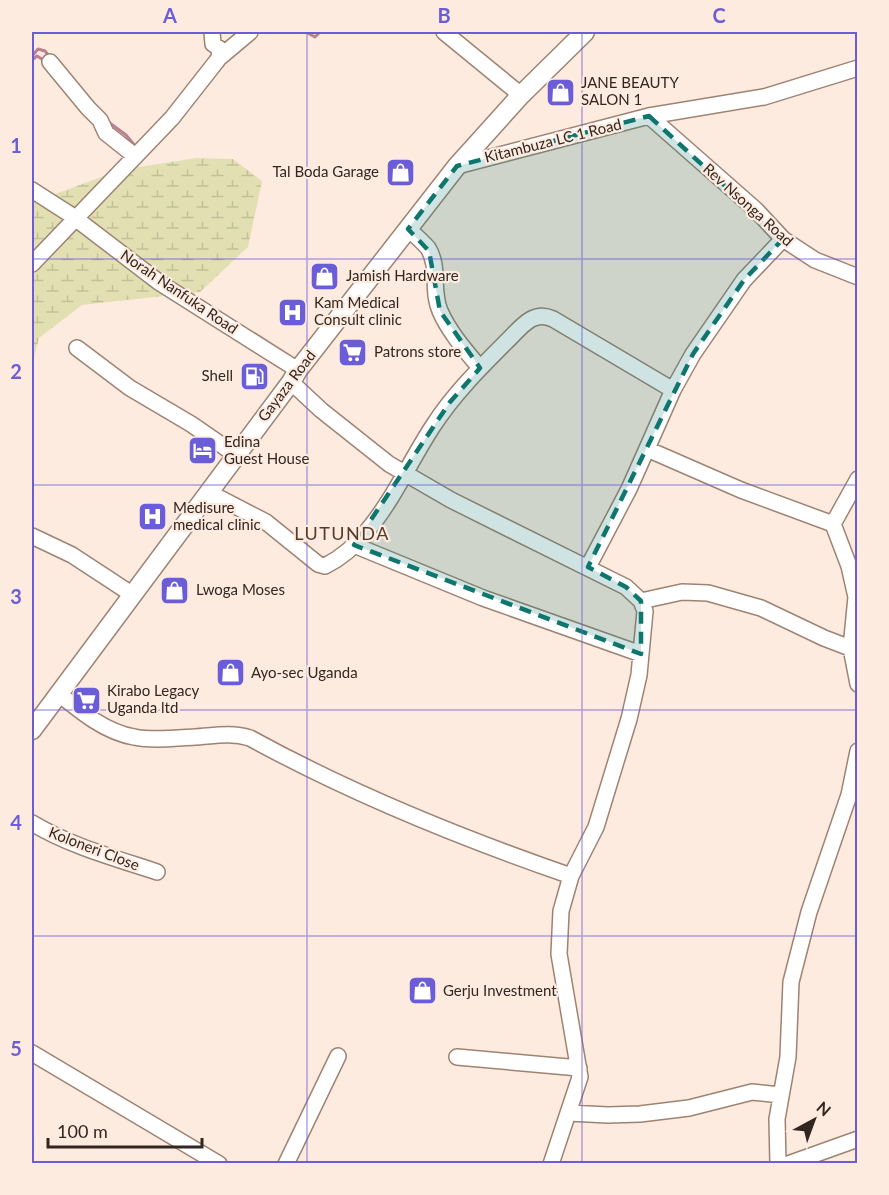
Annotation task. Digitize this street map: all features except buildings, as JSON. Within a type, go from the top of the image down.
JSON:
[{"type":"main road","name":"Gayaza Road","points":[[32,730],[295,376],[457,166],[521,95],[585,32]]},
{"type":"street","points":[[212,32],[213,44],[220,49],[219,58]]},
{"type":"street","points":[[32,264],[172,118],[219,58],[250,32]]},
{"type":"street","points":[[444,32],[521,95]]},
{"type":"street","points":[[50,62],[100,120],[106,132],[135,156]]},
{"type":"street","name":"Kitambuza LC 1 Road","points":[[457,166],[649,116],[764,97],[858,68]]},
{"type":"street","name":"Rev Nsonga Road","points":[[649,116],[756,210],[783,239],[815,260],[858,277]]},
{"type":"street","name":"Norah Nanfuka Road","points":[[32,190],[75,218],[160,283],[295,376],[321,410],[389,464],[451,500],[626,587],[641,601]]},
{"type":"street","points":[[408,229],[429,250],[435,268],[436,297],[440,311],[454,335],[480,368]]},
{"type":"street","points":[[588,567],[629,489],[673,390],[693,354],[729,299],[783,239]]},
{"type":"street","points":[[208,492],[266,522],[318,564],[325,566],[354,546],[368,531],[406,474],[433,425],[450,402],[480,368],[533,317],[538,315],[545,315],[673,390]]},
{"type":"street","points":[[77,348],[130,388],[191,424],[236,455]]},
{"type":"street","points":[[647,449],[741,490],[833,524],[849,566],[856,597],[854,649],[858,684]]},
{"type":"street","points":[[833,524],[858,480]]},
{"type":"street","points":[[32,536],[72,555],[133,595]]},
{"type":"street","points":[[354,546],[483,598],[641,654]]},
{"type":"street","points":[[551,1164],[578,1086],[579,1068],[559,954],[561,911],[571,876],[596,827],[630,719],[641,654],[645,611],[641,601],[682,592],[708,593],[761,608],[824,638],[854,649]]},
{"type":"street","points":[[58,693],[104,726],[134,737],[167,738],[222,734],[250,738],[351,789],[510,855],[571,876]]},
{"type":"street","points":[[778,1164],[776,1134],[780,1095],[788,1057],[789,998],[794,966],[809,912],[849,795],[858,751]]},
{"type":"street","name":"Koloneri Close","points":[[32,823],[58,837],[157,872]]},
{"type":"street","points":[[32,1053],[219,1164]]},
{"type":"street","points":[[286,1164],[338,1056]]},
{"type":"street","points":[[457,1057],[579,1068]]},
{"type":"street","points":[[569,1113],[608,1116],[640,1114],[689,1108],[752,1092],[780,1095]]},
{"type":"street","points":[[788,1164],[858,1139]]},
{"type":"highlighted area","points":[[649,116],[783,239],[744,280],[693,354],[588,567],[626,587],[641,601],[641,654],[354,545],[450,402],[480,368],[440,311],[429,251],[408,229],[457,166]]},
{"type":"green space","points":[[196,158],[233,159],[262,181],[248,247],[200,292],[82,305],[39,338],[32,365],[32,198],[50,196],[120,170]]},
{"type":"waterway","points":[[306,32],[315,37],[320,32]]},
{"type":"waterway","points":[[32,56],[38,49],[45,51],[49,56]]},
{"type":"waterway","points":[[32,60],[37,56],[45,61]]},
{"type":"waterway","points":[[107,121],[126,135],[136,147]]},
{"type":"place","name":"JANE BEAUTY SALON 1","points":[[560,92]]},
{"type":"place","name":"Tal Boda Garage","points":[[400,172]]},
{"type":"place","name":"Jamish Hardware","points":[[325,276]]},
{"type":"place","name":"Kam Medical Consult clinic","points":[[293,312]]},
{"type":"place","name":"Patrons store","points":[[353,352]]},
{"type":"place","name":"Shell","points":[[254,376]]},
{"type":"place","name":"Edina Guest House","points":[[203,451]]},
{"type":"place","name":"Medisure medical clinic","points":[[152,517]]},
{"type":"place","name":"Lwoga Moses","points":[[175,590]]},
{"type":"place","name":"Ayo-sec Uganda","points":[[230,673]]},
{"type":"place","name":"Kirabo Legacy Uganda ltd","points":[[86,700]]},
{"type":"place","name":"Gerju Investment","points":[[422,991]]},
{"type":"district","name":"LUTUNDA","points":[[342,534]]}]
